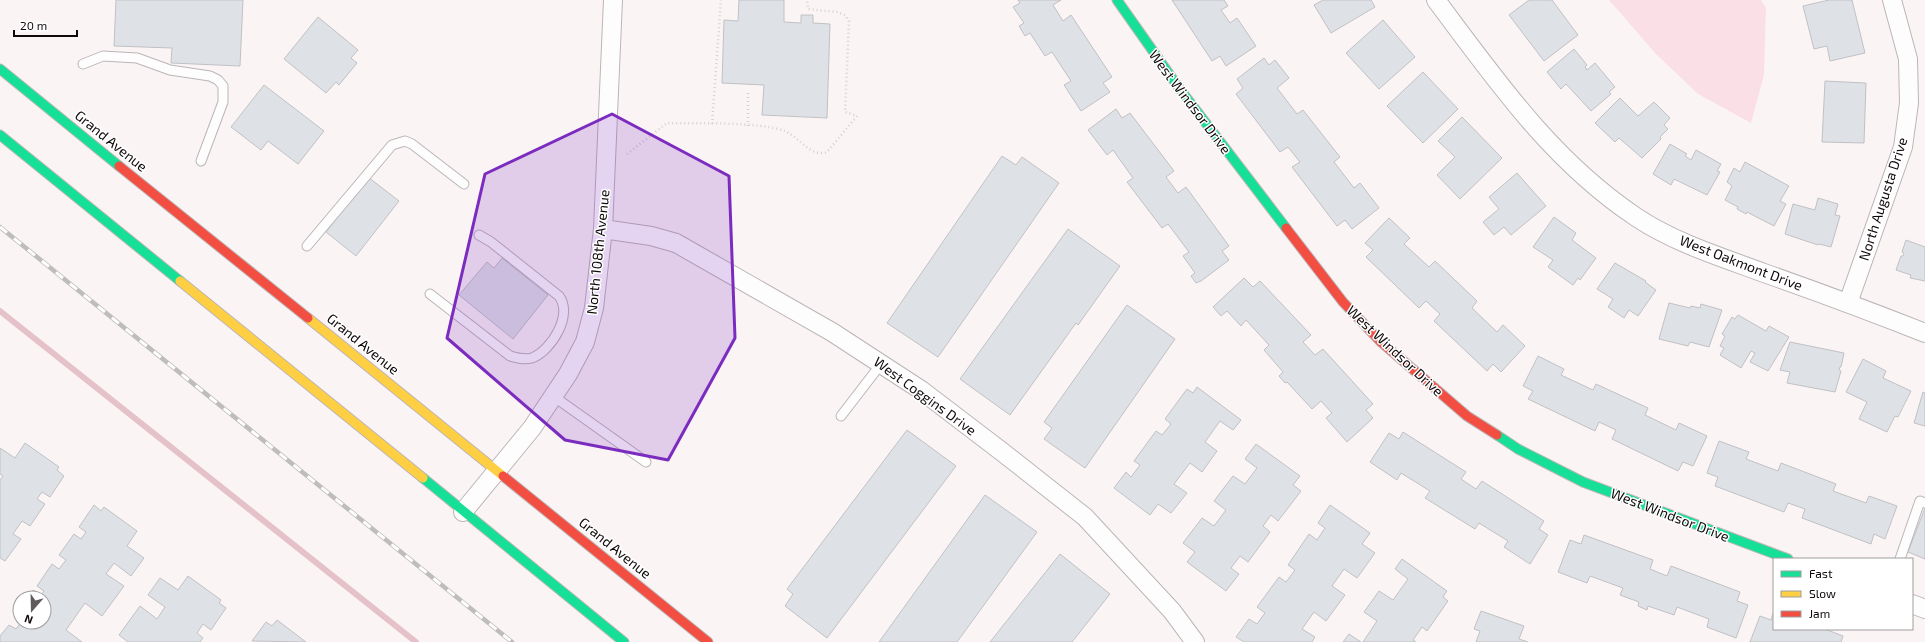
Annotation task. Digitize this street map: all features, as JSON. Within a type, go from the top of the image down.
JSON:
[{"type":"main road","name":"West Windsor Drive","points":[[1117,0],[1179,88],[1343,302],[1380,341],[1467,416],[1518,449],[1583,482],[1785,558]]},
{"type":"main road","name":"Grand Avenue","points":[[0,69],[708,642]]},
{"type":"main road","points":[[0,135],[624,642]]},
{"type":"street","name":"North 108th Avenue","points":[[463,512],[532,428],[568,374],[585,342],[594,308],[603,229],[613,0]]},
{"type":"street","name":"West Oakmont Drive","points":[[1436,0],[1519,110],[1559,154],[1596,187],[1637,218],[1687,245],[1848,303],[1925,333]]},
{"type":"street","name":"North Augusta Drive","points":[[1848,303],[1903,147],[1909,103],[1908,59],[1892,0]]},
{"type":"street","name":"West Coggins Drive","points":[[603,229],[651,236],[676,243],[811,318],[921,390],[1085,517],[1172,611],[1195,642]]},
{"type":"street","points":[[1913,604],[1925,609]]},
{"type":"lane","points":[[83,64],[103,56],[138,58],[170,70],[210,76],[218,80],[223,86],[223,102],[201,160]]},
{"type":"lane","points":[[307,246],[392,145],[405,141],[412,144],[464,184]]},
{"type":"lane","points":[[430,294],[510,356],[521,360],[531,358],[542,352],[549,344],[562,320],[564,309],[563,302],[559,296],[491,242],[479,235]]},
{"type":"lane","points":[[841,416],[881,364]]},
{"type":"lane","points":[[554,396],[646,462]]},
{"type":"lane","points":[[1900,558],[1920,501],[1925,503]]},
{"type":"path","points":[[712,124],[721,0]]},
{"type":"path","points":[[621,158],[667,123],[748,126],[785,132],[816,152],[822,154],[827,152],[857,116],[845,112],[849,21],[845,15],[837,12],[808,9],[807,0]]},
{"type":"path","points":[[748,93],[748,126]]},
{"type":"highlighted area","points":[[612,114],[729,176],[735,338],[668,460],[565,440],[447,338],[485,174]]},
{"type":"shaded area","points":[[1609,0],[1761,0],[1766,8],[1764,75],[1751,123],[1698,94],[1656,54]]},
{"type":"building","points":[[116,0],[243,0],[240,66],[171,63],[172,48],[114,46]]},
{"type":"building","points":[[739,0],[784,0],[784,22],[801,23],[801,15],[813,15],[813,23],[830,24],[827,118],[762,115],[764,85],[722,83],[724,20],[738,21]]},
{"type":"building","points":[[1018,0],[1061,0],[1053,5],[1063,21],[1071,15],[1112,77],[1103,83],[1110,92],[1081,111],[1064,85],[1071,81],[1052,52],[1045,56],[1030,33],[1025,36],[1019,26],[1024,23],[1013,7],[1020,3]]},
{"type":"building","points":[[1172,0],[1224,0],[1228,6],[1221,10],[1230,23],[1237,18],[1256,46],[1226,66],[1220,56],[1212,61]]},
{"type":"building","points":[[1323,0],[1371,0],[1375,7],[1331,33],[1314,5]]},
{"type":"building","points":[[1529,0],[1552,0],[1578,35],[1544,61],[1509,15]]},
{"type":"building","points":[[1829,0],[1852,0],[1865,53],[1830,61],[1827,46],[1814,49],[1803,6]]},
{"type":"building","points":[[318,17],[358,50],[351,58],[357,63],[339,85],[336,82],[326,93],[284,59]]},
{"type":"building","points":[[1383,20],[1415,57],[1379,89],[1346,53]]},
{"type":"building","points":[[1574,49],[1587,65],[1585,67],[1587,70],[1595,63],[1615,87],[1609,92],[1611,94],[1591,111],[1566,84],[1561,89],[1547,72]]},
{"type":"building","points":[[1264,58],[1269,65],[1275,60],[1289,78],[1277,88],[1297,114],[1303,110],[1340,157],[1334,162],[1354,188],[1360,183],[1379,208],[1352,229],[1345,220],[1337,226],[1292,167],[1300,162],[1288,147],[1280,152],[1236,94],[1243,88],[1237,79]]},
{"type":"building","points":[[1423,72],[1458,109],[1423,143],[1387,106]]},
{"type":"building","points":[[1825,81],[1866,83],[1864,143],[1822,142]]},
{"type":"building","points":[[264,85],[324,131],[298,164],[268,141],[261,150],[231,127]]},
{"type":"building","points":[[1620,98],[1638,116],[1654,102],[1670,118],[1664,125],[1668,129],[1660,137],[1661,139],[1642,158],[1619,138],[1615,142],[1595,123]]},
{"type":"building","points":[[1116,109],[1122,118],[1130,113],[1174,171],[1166,177],[1178,193],[1186,187],[1229,246],[1222,251],[1229,260],[1201,281],[1196,283],[1191,276],[1195,273],[1183,256],[1189,252],[1168,224],[1162,228],[1127,182],[1133,178],[1113,150],[1107,155],[1088,130]]},
{"type":"building","points":[[1462,117],[1502,158],[1460,199],[1437,175],[1455,157],[1438,141]]},
{"type":"building","points":[[1670,144],[1687,154],[1685,156],[1691,160],[1696,150],[1721,164],[1717,171],[1720,172],[1707,195],[1674,179],[1671,185],[1653,174]]},
{"type":"building","points":[[1002,156],[1016,165],[1022,157],[1059,183],[938,357],[887,323]]},
{"type":"building","points":[[1745,162],[1789,186],[1780,201],[1786,204],[1774,226],[1747,212],[1746,214],[1737,209],[1738,207],[1725,200],[1732,186],[1727,182],[1734,168],[1740,172]]},
{"type":"building","points":[[1517,173],[1546,206],[1511,235],[1504,227],[1494,235],[1483,222],[1499,209],[1489,197]]},
{"type":"building","points":[[368,177],[399,201],[356,256],[326,232]]},
{"type":"building","points":[[1818,198],[1838,204],[1835,215],[1840,216],[1831,247],[1818,245],[1785,234],[1793,204],[1815,210]]},
{"type":"building","points":[[1554,217],[1576,233],[1572,240],[1596,258],[1580,280],[1578,278],[1573,285],[1548,267],[1553,260],[1533,247]]},
{"type":"building","points":[[1389,218],[1410,238],[1404,244],[1429,267],[1435,261],[1477,301],[1472,308],[1497,332],[1503,325],[1525,346],[1501,372],[1493,364],[1487,371],[1434,321],[1440,314],[1426,301],[1419,308],[1366,257],[1373,250],[1365,243]]},
{"type":"building","points":[[1068,229],[1120,266],[1078,325],[1076,323],[1010,415],[960,379]]},
{"type":"building","points":[[1906,240],[1925,247],[1925,281],[1910,278],[1911,275],[1896,270],[1901,256],[1903,256],[1904,253],[1902,252]]},
{"type":"building","points":[[502,258],[548,295],[513,339],[459,295],[487,262],[494,268]]},
{"type":"building","points":[[1615,263],[1646,281],[1645,282],[1656,290],[1638,316],[1629,310],[1624,318],[1608,307],[1613,299],[1597,289]]},
{"type":"building","points":[[1244,278],[1253,287],[1260,281],[1311,335],[1303,342],[1315,355],[1323,349],[1373,404],[1366,410],[1373,418],[1347,442],[1326,418],[1332,413],[1321,401],[1312,409],[1287,382],[1285,383],[1279,376],[1283,372],[1264,350],[1269,345],[1246,320],[1241,326],[1227,311],[1221,316],[1213,307]]},
{"type":"building","points":[[1669,303],[1690,308],[1691,306],[1700,308],[1701,304],[1722,310],[1709,347],[1690,342],[1688,346],[1659,339]]},
{"type":"building","points":[[1127,305],[1175,339],[1085,468],[1044,439],[1052,428],[1044,422]]},
{"type":"building","points":[[1738,315],[1766,331],[1769,326],[1789,337],[1768,371],[1750,362],[1755,353],[1751,351],[1741,368],[1720,355],[1724,348],[1720,346],[1725,336],[1722,334],[1732,317],[1735,319]]},
{"type":"building","points":[[1790,342],[1844,353],[1835,392],[1787,383],[1790,372],[1780,370]]},
{"type":"building","points":[[1538,356],[1564,369],[1561,375],[1593,390],[1596,384],[1648,408],[1645,415],[1676,430],[1679,423],[1707,436],[1693,466],[1683,462],[1678,471],[1612,439],[1616,430],[1599,422],[1595,431],[1528,399],[1533,391],[1523,386]]},
{"type":"building","points":[[1863,359],[1886,371],[1883,378],[1911,391],[1898,417],[1895,416],[1887,432],[1859,419],[1867,402],[1846,392]]},
{"type":"building","points":[[1197,387],[1241,420],[1233,430],[1220,421],[1205,442],[1217,451],[1202,472],[1190,463],[1174,484],[1187,493],[1171,513],[1158,504],[1150,515],[1114,488],[1126,472],[1131,477],[1140,465],[1134,461],[1156,431],[1162,435],[1171,424],[1165,419],[1187,389],[1193,393]]},
{"type":"building","points":[[1923,392],[1925,393],[1925,426],[1914,423]]},
{"type":"building","points":[[907,430],[956,466],[827,638],[785,606],[793,594],[787,589]]},
{"type":"building","points":[[1403,432],[1466,472],[1461,479],[1476,489],[1482,481],[1544,521],[1539,529],[1548,535],[1530,564],[1504,547],[1508,541],[1479,523],[1475,529],[1425,498],[1430,491],[1401,473],[1397,480],[1370,462],[1389,433],[1399,439]]},
{"type":"building","points":[[1719,441],[1749,452],[1746,459],[1778,471],[1781,463],[1836,484],[1833,491],[1866,503],[1869,496],[1897,506],[1885,539],[1874,534],[1871,544],[1802,518],[1805,509],[1788,503],[1784,512],[1715,486],[1718,477],[1707,473]]},
{"type":"building","points":[[25,443],[59,467],[57,470],[64,476],[50,497],[42,492],[37,499],[45,504],[30,526],[22,521],[13,534],[21,539],[5,561],[0,558],[0,480],[3,476],[0,474],[0,448],[15,458]]},
{"type":"building","points":[[1256,444],[1300,476],[1293,485],[1301,491],[1278,521],[1271,515],[1263,526],[1270,532],[1248,562],[1240,556],[1231,568],[1239,574],[1226,591],[1187,562],[1195,552],[1183,543],[1202,518],[1214,526],[1226,510],[1214,501],[1233,476],[1245,484],[1257,468],[1245,459]]},
{"type":"building","points":[[985,495],[1037,532],[957,642],[879,642]]},
{"type":"building","points":[[94,505],[101,511],[104,507],[137,531],[127,546],[144,558],[131,576],[114,563],[106,574],[124,586],[102,616],[85,603],[66,630],[82,642],[0,642],[0,636],[9,625],[12,627],[12,630],[52,630],[52,590],[43,590],[37,586],[52,564],[59,569],[66,560],[59,555],[74,534],[81,539],[86,532],[79,527]]},
{"type":"building","points":[[1330,505],[1370,533],[1362,544],[1375,553],[1357,578],[1344,569],[1332,586],[1345,595],[1326,621],[1314,612],[1302,629],[1315,637],[1312,642],[1244,642],[1236,637],[1249,619],[1257,624],[1265,613],[1257,607],[1279,577],[1286,582],[1295,570],[1288,565],[1309,534],[1317,540],[1325,528],[1318,523]]},
{"type":"building","points":[[1925,508],[1925,559],[1908,552]]},
{"type":"building","points":[[1584,535],[1653,560],[1650,569],[1667,576],[1671,566],[1740,592],[1737,601],[1748,605],[1736,638],[1707,627],[1709,619],[1677,607],[1674,615],[1648,606],[1647,610],[1638,606],[1639,602],[1620,595],[1623,588],[1590,576],[1587,583],[1558,572],[1570,540],[1581,544]]},
{"type":"building","points":[[1060,554],[1110,594],[1072,642],[990,642]]},
{"type":"building","points":[[1402,559],[1447,591],[1443,597],[1448,601],[1427,631],[1422,627],[1413,640],[1416,642],[1363,642],[1377,621],[1364,612],[1379,591],[1393,600],[1408,579],[1395,569]]},
{"type":"building","points":[[188,576],[221,600],[219,603],[226,608],[211,630],[203,624],[197,633],[203,638],[200,642],[128,642],[119,635],[140,606],[157,619],[165,607],[148,595],[160,578],[178,590]]},
{"type":"building","points":[[1481,611],[1524,626],[1519,639],[1528,642],[1476,642],[1480,631],[1474,629]]},
{"type":"building","points":[[1773,613],[1773,630],[1828,630],[1843,636],[1841,642],[1750,642],[1760,616],[1771,620]]},
{"type":"building","points":[[277,620],[306,642],[252,641],[266,622],[272,626]]},
{"type":"building","points":[[1349,634],[1361,642],[1343,642]]},
{"type":"waterway","points":[[0,311],[416,642]]},
{"type":"railway","points":[[0,227],[512,642]]},
{"type":"traffic: fast","points":[[1117,0],[1179,88],[1286,228]]},
{"type":"traffic: fast","points":[[0,69],[119,166]]},
{"type":"traffic: fast","points":[[0,135],[180,281]]},
{"type":"traffic: fast","points":[[1497,435],[1518,449],[1583,482],[1785,558]]},
{"type":"traffic: fast","points":[[423,478],[624,642]]},
{"type":"traffic: slow","points":[[180,281],[423,478]]},
{"type":"traffic: slow","points":[[308,318],[503,476]]},
{"type":"traffic: jam","points":[[119,166],[308,318]]},
{"type":"traffic: jam","points":[[1286,228],[1343,302],[1380,341],[1467,416],[1497,435]]},
{"type":"traffic: jam","points":[[503,476],[708,642]]}]
